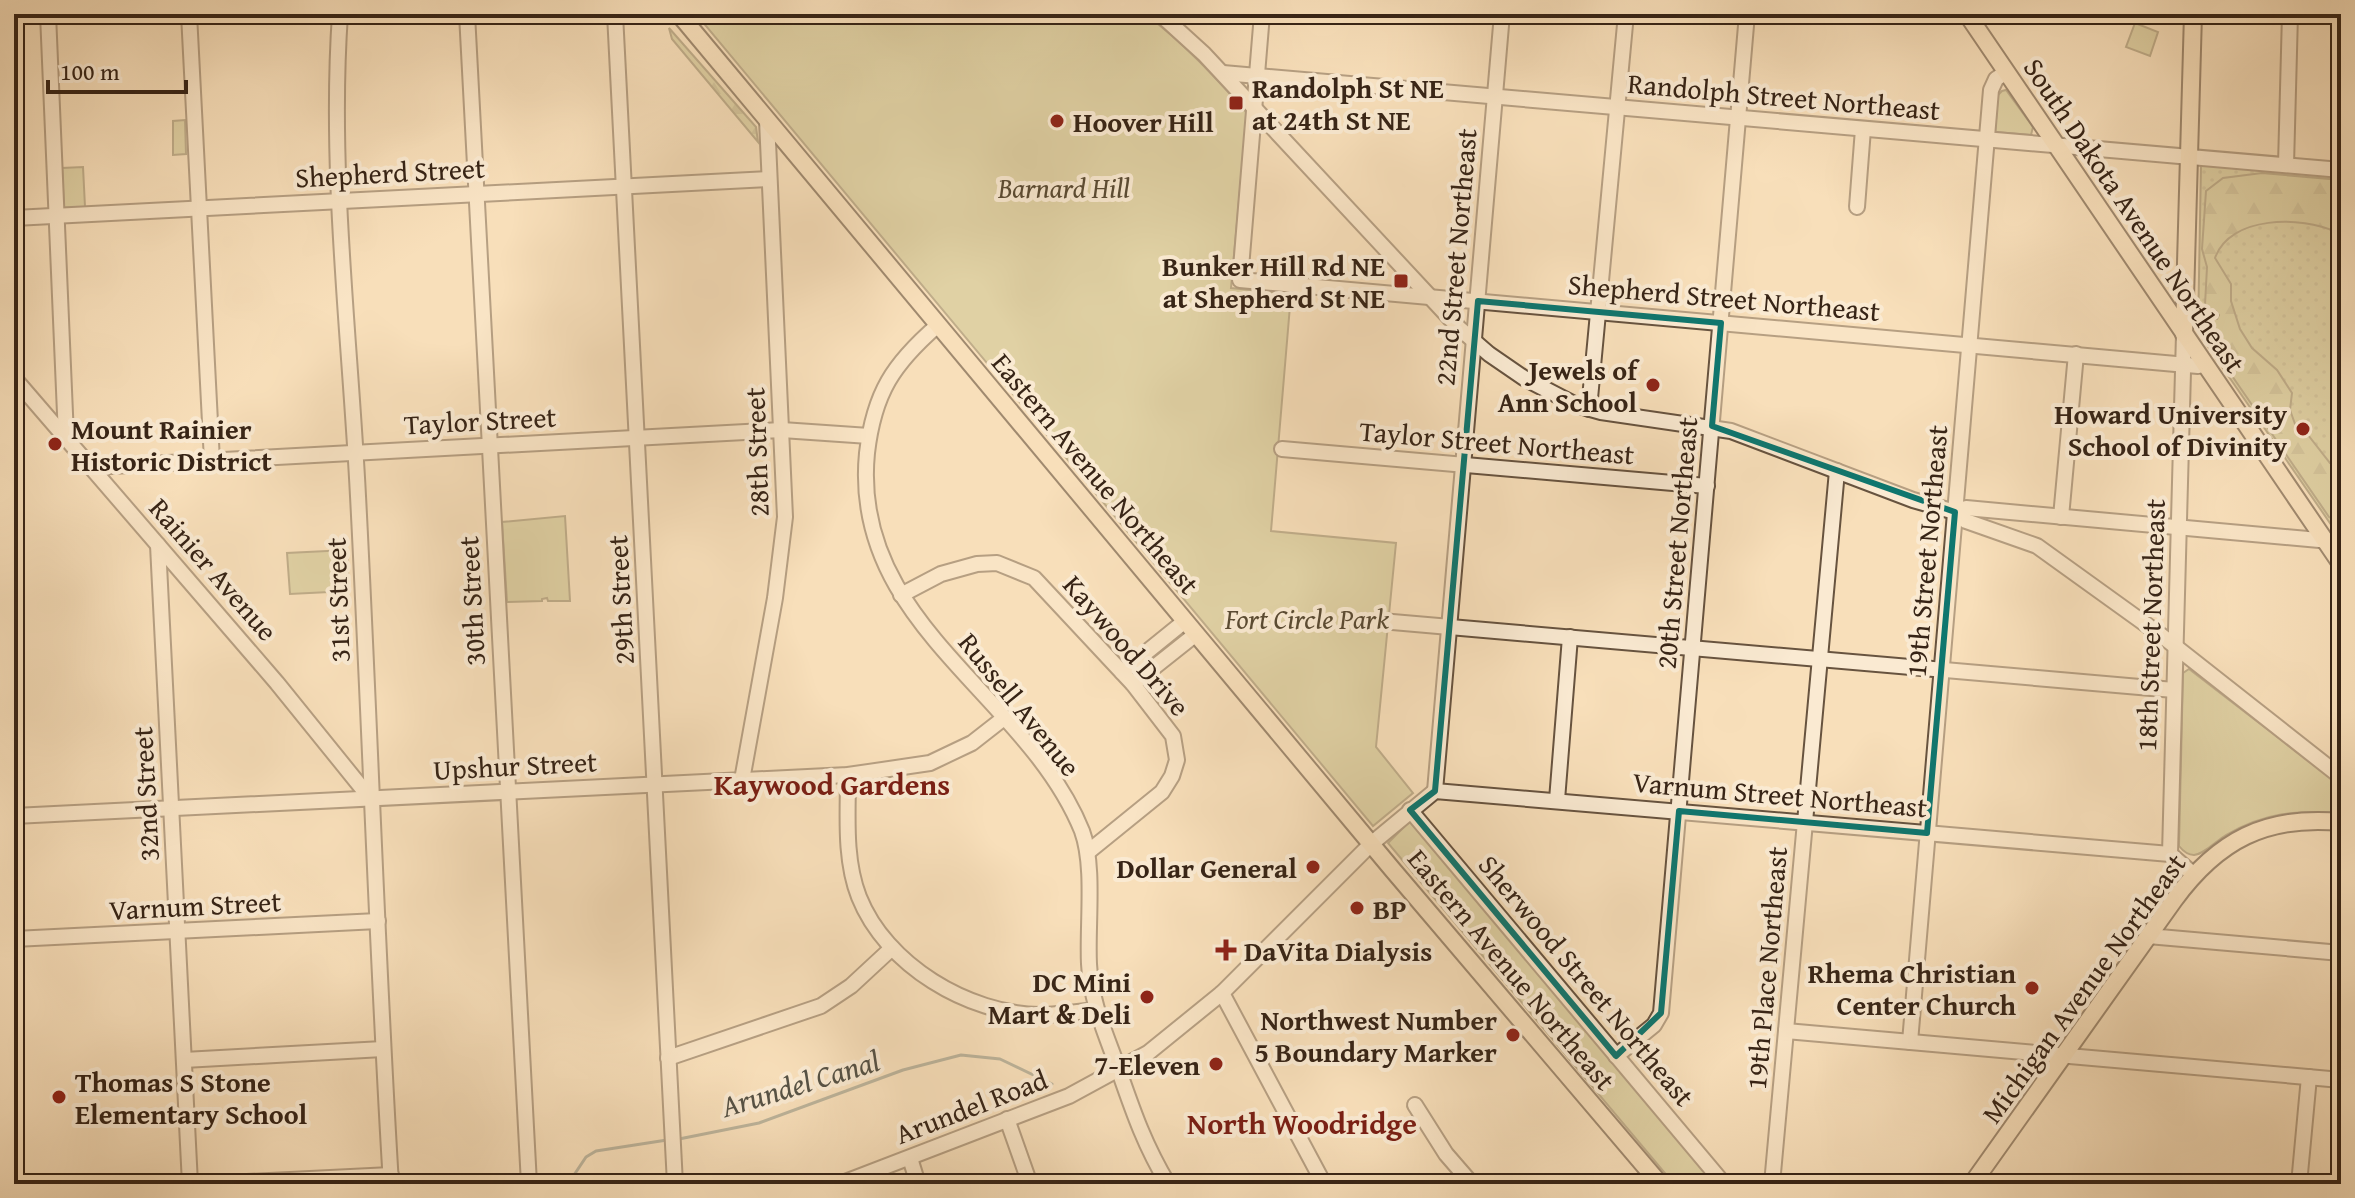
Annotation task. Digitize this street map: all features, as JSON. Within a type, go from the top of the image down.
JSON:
[{"type":"main road","name":"Eastern Avenue Northeast","points":[[679,14],[1371,844],[1660,1184]]},
{"type":"main road","name":"South Dakota Avenue Northeast","points":[[1967,14],[2204,364],[2333,541],[2341,564]]},
{"type":"main road","name":"18th Street Northeast","points":[[2184,334],[2193,14]]},
{"type":"main road","name":"Michigan Avenue Northeast","points":[[1972,1184],[2194,875],[2224,847],[2259,829],[2305,820],[2341,822]]},
{"type":"street","points":[[48,14],[66,437]]},
{"type":"street","points":[[189,14],[212,461]]},
{"type":"street","name":"31st Street","points":[[340,14],[337,53],[341,201],[391,1179]]},
{"type":"street","name":"30th Street","points":[[467,14],[529,1184]]},
{"type":"street","name":"29th Street","points":[[615,14],[675,1184]]},
{"type":"street","points":[[1160,14],[1185,34],[1223,73],[1474,341],[1546,391],[1589,409],[1712,427],[1741,435],[1955,512],[1966,521],[2042,549],[2176,648],[2341,777]]},
{"type":"street","points":[[1254,106],[1262,14]]},
{"type":"street","name":"22nd Street Northeast","points":[[1435,791],[1502,14]]},
{"type":"street","points":[[1589,409],[1626,14]]},
{"type":"street","name":"20th Street Northeast","points":[[1616,1056],[1654,1025],[1661,1013],[1747,14]]},
{"type":"street","points":[[2286,165],[2290,14]]},
{"type":"street","name":"19th Street Northeast","points":[[1910,1042],[1992,86],[2006,72]]},
{"type":"street","name":"Randolph Street Northeast","points":[[1223,73],[2341,170]]},
{"type":"street","name":"Shepherd Street Northeast","points":[[1254,106],[1240,280],[2204,364]]},
{"type":"street","name":"28th Street","points":[[742,780],[783,545],[785,482],[767,120]]},
{"type":"street","points":[[1857,207],[1863,129]]},
{"type":"street","name":"Shepherd Street","points":[[14,218],[769,179]]},
{"type":"street","name":"Russell Avenue","points":[[938,325],[902,361],[874,408],[865,472],[869,511],[888,570],[901,595],[933,638],[1045,768],[1071,809],[1088,852],[1089,966],[1095,1010],[1133,1115],[1168,1184]]},
{"type":"street","name":"18th Street Northeast","points":[[2170,854],[2184,334]]},
{"type":"street","points":[[2061,517],[2076,354]]},
{"type":"street","name":"Rainier Avenue","points":[[14,378],[277,683],[370,798]]},
{"type":"street","name":"Taylor Street","points":[[93,467],[782,430],[869,436]]},
{"type":"street","name":"Taylor Street Northeast","points":[[1282,449],[1707,486]]},
{"type":"street","name":"19th Place Northeast","points":[[1772,1184],[1837,471]]},
{"type":"street","points":[[1955,512],[1966,508],[2333,541]]},
{"type":"street","points":[[2007,535],[2002,521],[2008,512]]},
{"type":"street","name":"32nd Street","points":[[158,545],[190,1184]]},
{"type":"street","name":"Kaywood Drive","points":[[901,595],[941,574],[977,564],[997,563],[1034,578],[1133,684],[1173,736],[1175,768],[1162,792],[1088,852]]},
{"type":"street","points":[[1381,621],[2174,690]]},
{"type":"street","points":[[1122,672],[1191,627]]},
{"type":"street","points":[[1133,684],[1191,627]]},
{"type":"street","points":[[1557,800],[1570,637]]},
{"type":"street","name":"Upshur Street","points":[[14,816],[848,775],[939,759],[972,743],[1004,718]]},
{"type":"street","points":[[848,775],[849,840],[858,896],[871,922],[892,948],[940,984],[962,997],[992,1008],[1039,1015],[1095,1010]]},
{"type":"street","points":[[1118,1069],[1148,1053],[1222,993],[1371,844],[1435,791]]},
{"type":"street","name":"Varnum Street Northeast","points":[[1435,791],[2170,854]]},
{"type":"street","name":"Sherwood Street Northeast","points":[[1410,810],[1724,1184]]},
{"type":"street","points":[[2170,854],[2194,875]]},
{"type":"street","name":"Varnum Street","points":[[14,939],[378,921]]},
{"type":"street","points":[[2148,936],[2341,953]]},
{"type":"street","points":[[668,1058],[821,1006],[851,986],[892,948]]},
{"type":"street","points":[[1222,993],[1324,1184]]},
{"type":"street","points":[[1786,1031],[2341,1080]]},
{"type":"street","points":[[184,1060],[383,1049]]},
{"type":"street","name":"Arundel Road","points":[[840,1184],[1069,1096],[1118,1069]]},
{"type":"street","points":[[2299,1184],[2309,1077]]},
{"type":"street","points":[[1415,1105],[1446,1154],[1472,1184]]},
{"type":"street","points":[[1007,1119],[1030,1184]]},
{"type":"street","points":[[910,1158],[918,1184]]},
{"type":"street","points":[[207,1184],[391,1179]]},
{"type":"highlighted area","points":[[1478,301],[1721,323],[1712,426],[1955,512],[1927,833],[1679,811],[1661,1013],[1616,1056],[1410,810],[1435,791]]},
{"type":"green space","name":"Barnard Hill","points":[[696,14],[1145,14],[1223,86],[1247,113],[1231,288],[1291,294],[1271,531],[1396,543],[1376,747],[1413,793],[1373,826]]},
{"type":"green space","points":[[2135,23],[2158,32],[2150,56],[2126,47]]},
{"type":"green space","points":[[669,28],[756,127],[758,142],[672,39]]},
{"type":"green space","points":[[2006,90],[2033,127],[2031,135],[1995,132],[1998,95]]},
{"type":"green space","points":[[185,120],[186,154],[173,155],[173,121]]},
{"type":"green space","name":"Howard University School of Divinity","points":[[2201,165],[2341,176],[2341,527],[2332,526],[2198,332]]},
{"type":"green space","points":[[83,167],[85,207],[64,208],[62,168]]},
{"type":"green space","points":[[2262,173],[2341,180],[2341,247],[2336,232],[2322,227],[2305,223],[2268,223],[2235,234],[2223,244],[2215,258],[2231,284],[2231,301],[2240,329],[2252,348],[2277,370],[2292,393],[2290,410],[2295,424],[2330,463],[2341,466],[2341,523],[2329,517],[2217,354],[2200,321],[2200,318],[2217,319],[2219,315],[2216,311],[2207,310],[2205,305],[2207,267],[2202,249],[2206,191],[2223,178]]},
{"type":"green space","points":[[565,516],[570,601],[548,601],[547,598],[542,601],[507,602],[502,522]]},
{"type":"green space","points":[[347,550],[349,591],[290,594],[287,553]]},
{"type":"green space","points":[[2189,669],[2341,786],[2341,813],[2310,812],[2268,817],[2241,827],[2198,854],[2184,851],[2179,846],[2183,673]]},
{"type":"green space","points":[[1410,821],[1715,1184],[1674,1184],[1388,843]]},
{"type":"waterway","name":"Arundel Canal","points":[[679,1139],[759,1123],[903,1070],[961,1055],[1000,1059],[1052,1084]]},
{"type":"waterway","name":"Arundel Canal","points":[[568,1184],[586,1157],[596,1151],[667,1140]]},
{"type":"place","name":"Randolph St NE at 24th St NE","points":[[1236,103]]},
{"type":"place","name":"Hoover Hill","points":[[1057,121]]},
{"type":"place","name":"Bunker Hill Rd NE at Shepherd St NE","points":[[1401,281]]},
{"type":"place","name":"Jewels of Ann School","points":[[1653,385]]},
{"type":"place","name":"Howard University School of Divinity","points":[[2303,429]]},
{"type":"place","name":"Mount Rainier Historic District","points":[[55,444]]},
{"type":"place","name":"Dollar General","points":[[1313,867]]},
{"type":"place","name":"BP","points":[[1357,908]]},
{"type":"place","name":"DaVita Dialysis","points":[[1226,950]]},
{"type":"place","name":"Rhema Christian Center Church","points":[[2032,988]]},
{"type":"place","name":"DC Mini Mart & Deli","points":[[1147,997]]},
{"type":"place","name":"Northwest Number 5 Boundary Marker","points":[[1513,1035]]},
{"type":"place","name":"7-Eleven","points":[[1216,1064]]},
{"type":"place","name":"Thomas S Stone Elementary School","points":[[59,1097]]},
{"type":"district","name":"Kaywood Gardens","points":[[832,784]]},
{"type":"district","name":"North Woodridge","points":[[1302,1123]]},
{"type":"park label","name":"Fort Circle Park","points":[[1307,618]]}]
